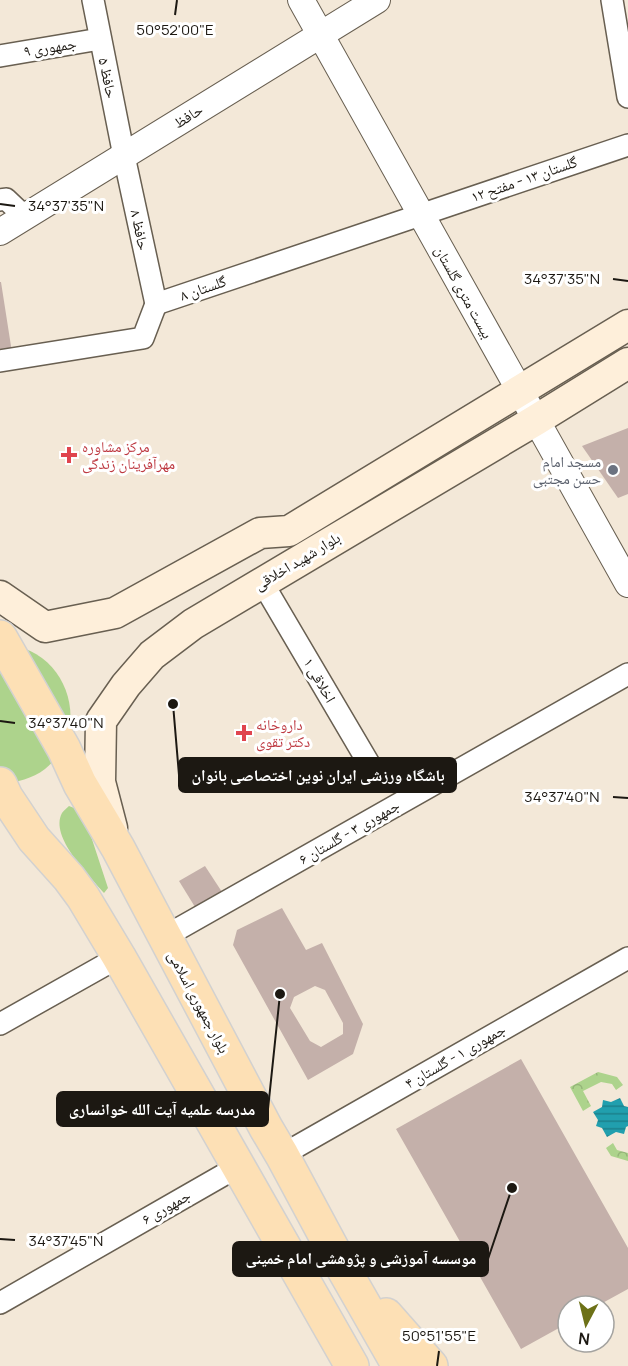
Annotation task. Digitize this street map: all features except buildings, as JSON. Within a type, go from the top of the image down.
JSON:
[{"type":"main road","name":"بلوار شهید اخلاقی","points":[[0,596],[45,627],[115,613],[260,533],[289,531],[628,325]]},
{"type":"main road","name":"بلوار شهید اخلاقی","points":[[118,848],[100,782],[101,721],[126,685],[152,656],[193,624],[628,363]]},
{"type":"main road","name":"بلوار جمهوری اسلامی","points":[[0,637],[64,749],[80,784],[118,848],[266,1128],[399,1366]]},
{"type":"main road","points":[[0,784],[34,839],[83,897],[352,1366]]},
{"type":"main road","points":[[339,1261],[431,1366]]},
{"type":"main road","points":[[304,1281],[331,1366]]},
{"type":"street","name":"حافظ ۵","points":[[93,0],[124,156]]},
{"type":"street","name":"بیست متری گلستان","points":[[300,0],[628,584]]},
{"type":"street","name":"حافظ","points":[[0,232],[377,0]]},
{"type":"street","points":[[612,0],[628,97]]},
{"type":"street","name":"جمهوری ۹","points":[[0,56],[100,39]]},
{"type":"street","name":"گلستان ۱۳ - مفتح ۱۲","points":[[421,214],[628,145]]},
{"type":"street","name":"حافظ ۸","points":[[124,156],[156,304]]},
{"type":"street","points":[[0,200],[6,200],[25,217]]},
{"type":"street","name":"گلستان ۸","points":[[156,304],[421,214]]},
{"type":"street","points":[[0,362],[143,338],[156,304]]},
{"type":"street","name":"اخلاقی ۱","points":[[262,582],[378,779]]},
{"type":"street","name":"جمهوری ۳ - گلستان ۶","points":[[164,937],[628,674]]},
{"type":"street","points":[[0,1024],[119,957]]},
{"type":"street","name":"جمهوری ۱ - گلستان ۴","points":[[282,1155],[628,958]]},
{"type":"street","name":"جمهوری ۶","points":[[0,1303],[239,1166]]},
{"type":"green space","points":[[0,645],[23,648],[42,658],[56,673],[66,691],[70,711],[69,732],[60,752],[45,769],[24,780],[2,784],[0,784]]},
{"type":"green space","points":[[69,806],[79,810],[85,818],[108,888],[104,893],[73,856],[61,833],[59,823],[62,813]]},
{"type":"green space","points":[[598,1072],[617,1077],[623,1085],[616,1090],[612,1084],[601,1082],[583,1091],[591,1106],[583,1111],[570,1087]]},
{"type":"green space","points":[[613,1143],[617,1150],[628,1153],[628,1161],[611,1156],[606,1148]]},
{"type":"water","points":[[620,1098],[624,1106],[628,1107],[628,1126],[624,1134],[616,1132],[607,1137],[602,1128],[596,1126],[598,1120],[593,1112],[602,1107],[603,1100],[611,1102]]},
{"type":"place","name":"مرکز مشاوره مهرآفرینان زندگی","points":[[69,455]]},
{"type":"place","name":"مسجد امام حسن مجتبی","points":[[613,470]]},
{"type":"place","name":"باشگاه ورزشی ایران نوین اختصاصی بانوان","points":[[173,704]]},
{"type":"place","name":"داروخانه دکتر تقوی","points":[[244,733]]},
{"type":"place","name":"مدرسه علمیه آیت الله خوانساری","points":[[280,994]]},
{"type":"place","name":"موسسه آموزشی و پژوهشی امام خمینی","points":[[512,1188]]}]
